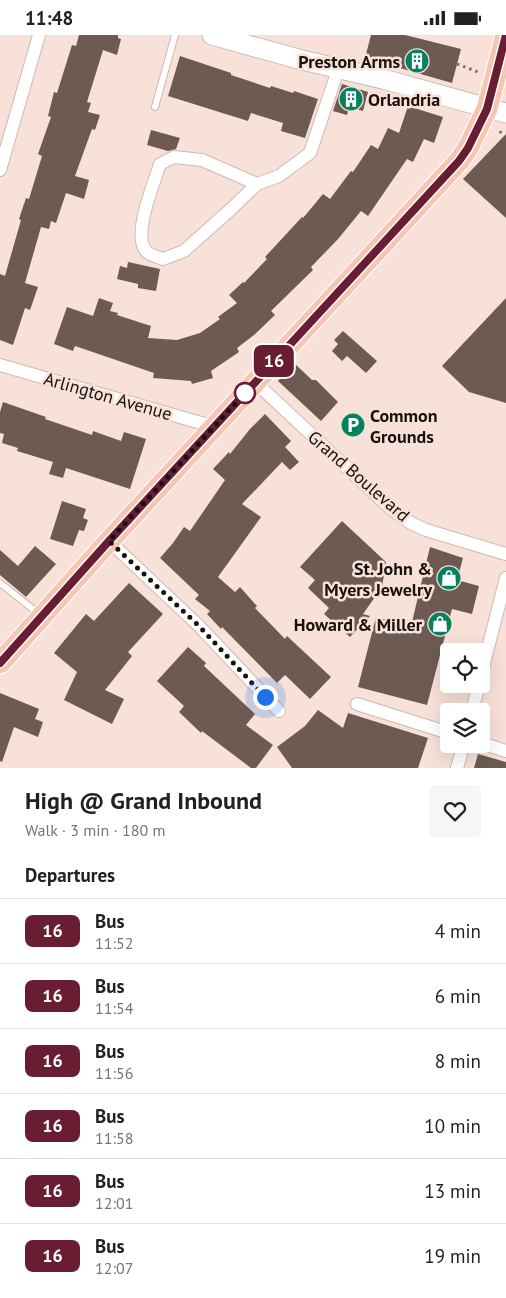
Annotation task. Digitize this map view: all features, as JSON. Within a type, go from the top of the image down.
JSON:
[{"type":"main road","points":[[212,35],[250,40],[338,70],[383,79],[496,111]]},
{"type":"main road","points":[[0,663],[109,541],[459,161],[496,111],[506,35]]},
{"type":"street","points":[[0,170],[39,35]]},
{"type":"street","points":[[257,184],[202,160],[174,157],[160,164],[142,224],[141,243],[147,253],[164,259],[184,251],[257,184],[280,176],[310,153],[338,70]]},
{"type":"street","name":"Arlington Avenue","points":[[0,365],[215,427]]},
{"type":"street","name":"Grand Boulevard","points":[[255,382],[390,508],[410,523],[426,531],[506,553]]},
{"type":"street","points":[[109,541],[199,626],[279,711]]},
{"type":"street","points":[[489,643],[506,578]]},
{"type":"street","points":[[356,704],[440,730]]},
{"type":"street","points":[[490,746],[506,751]]},
{"type":"street","points":[[457,768],[461,753]]},
{"type":"lane","points":[[154,107],[175,35]]},
{"type":"lane","points":[[0,583],[42,616]]},
{"type":"path","points":[[457,64],[479,72]]},
{"type":"path","points":[[500,131],[503,137]]},
{"type":"building","points":[[79,35],[118,35],[118,38],[121,39],[117,55],[103,50],[87,102],[91,103],[88,112],[100,115],[95,130],[92,129],[75,176],[89,180],[84,199],[66,193],[56,223],[51,221],[49,229],[41,227],[25,283],[38,287],[30,310],[25,308],[13,345],[0,340],[0,274],[5,276],[21,220],[19,219],[26,198],[29,199],[42,156],[38,154],[51,117],[48,116],[54,92],[57,93],[72,45],[76,46]]},
{"type":"building","name":"Preston Arms","points":[[371,35],[405,35],[461,49],[452,83],[365,58]]},
{"type":"building","points":[[180,56],[270,88],[271,86],[293,93],[294,91],[318,99],[305,138],[281,131],[283,123],[251,113],[248,121],[168,96]]},
{"type":"building","name":"Orlandria","points":[[342,84],[368,92],[363,111],[349,107],[347,115],[333,111]]},
{"type":"building","points":[[408,106],[443,117],[434,143],[424,139],[413,162],[407,159],[368,216],[361,211],[311,267],[313,270],[271,311],[275,315],[237,348],[239,352],[211,371],[213,378],[192,384],[191,381],[153,378],[154,373],[75,346],[73,351],[54,344],[67,307],[93,316],[99,298],[113,303],[110,311],[118,313],[117,315],[151,326],[148,338],[177,340],[200,333],[220,319],[218,317],[237,303],[229,295],[244,283],[267,259],[265,257],[303,218],[323,194],[330,199],[351,171],[353,172],[371,145],[378,149],[388,128],[399,133]]},
{"type":"building","points":[[151,130],[180,138],[176,149],[168,151],[147,145]]},
{"type":"building","points":[[506,134],[506,218],[463,179]]},
{"type":"building","points":[[128,262],[160,269],[156,291],[138,288],[138,284],[117,279],[120,266],[127,268]]},
{"type":"building","points":[[506,298],[506,403],[469,392],[442,366]]},
{"type":"building","points":[[343,331],[377,361],[366,373],[347,356],[342,361],[332,351],[338,344],[334,340]]},
{"type":"building","points":[[294,363],[312,380],[316,380],[338,402],[321,421],[278,381]]},
{"type":"building","points":[[3,402],[92,435],[93,431],[121,441],[124,432],[146,439],[130,489],[66,468],[63,478],[49,474],[53,462],[17,451],[18,448],[2,443],[4,434],[0,433],[0,412]]},
{"type":"building","points":[[265,414],[291,441],[285,447],[299,462],[290,470],[282,462],[242,504],[261,517],[218,577],[235,592],[240,587],[257,606],[255,608],[285,639],[287,636],[331,677],[310,699],[285,675],[277,683],[222,627],[221,629],[207,614],[210,611],[195,599],[199,595],[160,558],[184,527],[190,531],[225,480],[213,469],[229,452],[230,454]]},
{"type":"building","points":[[62,501],[86,509],[83,518],[88,520],[84,531],[79,530],[73,546],[50,539]]},
{"type":"building","points":[[342,521],[386,562],[382,587],[363,614],[370,616],[350,637],[324,614],[329,608],[308,588],[315,580],[300,567]]},
{"type":"building","points":[[35,546],[56,564],[26,597],[0,575],[0,550],[18,566]]},
{"type":"building","points":[[430,547],[463,558],[457,580],[479,586],[472,614],[452,609],[443,643],[440,643],[440,655],[427,705],[358,687],[376,617],[411,626]]},
{"type":"building","points":[[129,583],[163,614],[128,652],[132,656],[105,690],[124,699],[112,724],[64,700],[77,672],[54,653],[86,614],[94,621]]},
{"type":"building","points":[[188,647],[206,663],[204,666],[255,714],[246,725],[273,745],[256,768],[251,768],[202,731],[201,733],[179,712],[184,706],[157,681]]},
{"type":"building","points":[[0,693],[39,709],[35,719],[43,722],[38,737],[14,727],[2,762],[0,761]]},
{"type":"building","points":[[318,710],[343,728],[348,713],[428,738],[418,768],[292,768],[277,747],[305,726]]},
{"type":"building","points":[[478,754],[506,762],[506,768],[474,768]]},
{"type":"bus line","name":"16","points":[[0,663],[109,541],[459,161],[468,148],[487,109],[506,35]]},
{"type":"place","name":"Preston Arms","points":[[417,61]]},
{"type":"place","name":"Orlandria","points":[[351,99]]},
{"type":"place","name":"Common Grounds","points":[[353,425]]},
{"type":"place","name":"St. John & Myers Jewelry","points":[[449,578]]},
{"type":"place","name":"Howard & Miller","points":[[440,624]]},
{"type":"route","points":[[245,393],[109,541],[199,626],[265,697]]}]
